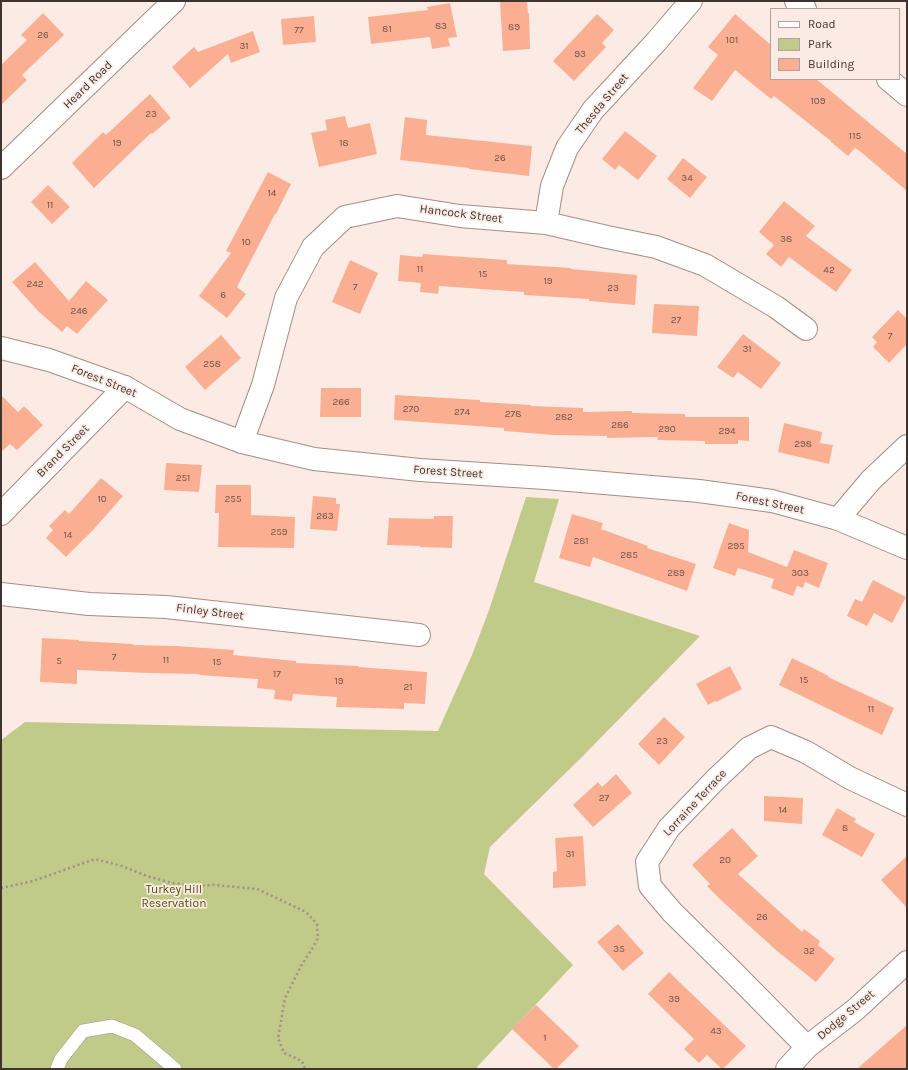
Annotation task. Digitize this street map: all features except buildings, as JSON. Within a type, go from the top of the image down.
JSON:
[{"type":"street","name":"Heard Road","points":[[1,168],[174,1]]},
{"type":"street","name":"Thesda Street","points":[[546,223],[552,186],[567,148],[593,110],[656,42],[691,1]]},
{"type":"street","points":[[796,1],[804,8]]},
{"type":"street","points":[[889,80],[907,95]]},
{"type":"street","name":"Hancock Street","points":[[242,442],[263,385],[286,298],[314,247],[345,217],[397,206],[460,216],[546,223],[656,247],[705,265],[776,307],[806,329]]},
{"type":"street","name":"Forest Street","points":[[1,348],[49,360],[126,387],[180,419],[242,442],[314,459],[405,469],[545,478],[699,491],[772,501],[838,519],[907,548]]},
{"type":"street","name":"Brand Street","points":[[1,514],[126,387]]},
{"type":"street","points":[[838,519],[871,480],[907,446]]},
{"type":"street","name":"Finley Street","points":[[1,594],[89,604],[166,607],[419,635]]},
{"type":"street","name":"Lorraine Terrace","points":[[807,1047],[672,912],[650,886],[647,862],[669,828],[716,779],[749,748],[771,738],[806,752],[850,778],[907,805]]},
{"type":"street","name":"Dodge Street","points":[[786,1069],[807,1047],[855,1010],[907,962]]},
{"type":"lane","points":[[57,1069],[61,1059],[83,1031],[112,1026],[135,1035],[175,1069]]},
{"type":"path","points":[[1,888],[33,882],[95,859],[122,866],[147,876],[172,883],[193,886],[257,889],[306,912],[317,924],[318,938],[301,966],[285,998],[278,1038],[284,1053],[302,1062],[305,1069]]},
{"type":"green space","name":"Turkey Hill Reservation","points":[[526,497],[559,499],[534,582],[700,636],[583,756],[490,847],[484,874],[573,965],[477,1067],[479,1069],[1,1069],[1,740],[25,722],[438,731],[472,655],[489,610]]}]
